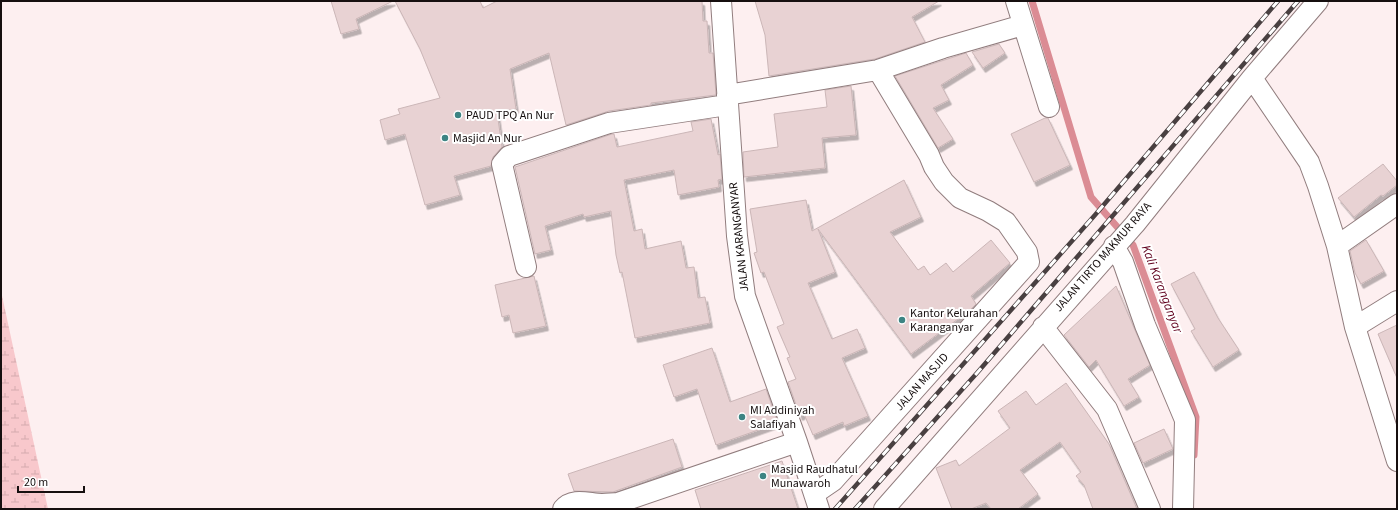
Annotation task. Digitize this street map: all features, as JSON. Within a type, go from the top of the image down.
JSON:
[{"type":"street","name":"JALAN KARANGANYAR","points":[[721,1],[737,236],[745,296],[797,442],[816,502]]},
{"type":"street","points":[[1016,1],[1049,107]]},
{"type":"street","name":"JALAN TIRTO MAKMUR RAYA","points":[[884,509],[1042,327],[1135,224],[1252,78],[1318,1]]},
{"type":"street","points":[[526,267],[502,164],[509,156],[609,123],[878,70],[943,48],[1023,25]]},
{"type":"street","name":"JALAN MASJID","points":[[816,502],[833,481],[1028,265],[1029,262],[1027,252],[1006,222],[988,211],[960,198],[944,182],[934,168],[929,155],[878,70]]},
{"type":"street","points":[[1252,78],[1309,162],[1337,246],[1355,327],[1397,460]]},
{"type":"street","points":[[1337,246],[1397,204]]},
{"type":"street","points":[[1116,244],[1145,325],[1185,420],[1183,509]]},
{"type":"street","points":[[1355,327],[1397,301]]},
{"type":"street","points":[[1042,327],[1107,409],[1150,509]]},
{"type":"street","points":[[563,509],[568,505],[581,501],[602,504],[618,503],[797,442]]},
{"type":"green space","points":[[1,291],[48,509],[1,509]]},
{"type":"building","points":[[331,1],[393,1],[356,19],[359,29],[341,34]]},
{"type":"building","points":[[395,1],[480,1],[483,8],[497,1],[702,1],[703,21],[707,21],[709,53],[713,53],[716,95],[651,103],[651,105],[609,111],[566,125],[549,53],[510,69],[516,109],[497,112],[502,147],[493,157],[491,166],[454,176],[460,195],[425,205],[405,134],[385,140],[380,120],[400,114],[398,109],[440,98],[420,49]]},
{"type":"building","points":[[755,1],[939,1],[912,17],[925,42],[875,59],[769,76],[765,35]]},
{"type":"building","points":[[999,44],[1005,53],[983,68],[972,52]]},
{"type":"building","points":[[966,53],[973,65],[941,85],[949,100],[933,108],[953,139],[938,148],[895,76]]},
{"type":"building","points":[[851,86],[856,135],[822,138],[825,168],[744,177],[743,152],[778,147],[774,114],[827,107],[825,90]]},
{"type":"building","points":[[1048,118],[1070,165],[1034,182],[1011,134]]},
{"type":"building","points":[[711,119],[718,155],[720,154],[722,179],[718,180],[719,187],[678,195],[674,170],[624,180],[634,231],[642,229],[645,249],[681,241],[686,268],[694,267],[698,298],[705,297],[710,323],[635,338],[622,272],[620,273],[616,255],[611,211],[584,217],[583,214],[545,226],[551,250],[535,254],[515,167],[612,134],[614,134],[617,147],[693,131],[691,122]]},
{"type":"building","points":[[1383,164],[1397,181],[1397,185],[1383,196],[1381,195],[1354,217],[1338,198]]},
{"type":"building","points":[[904,180],[921,217],[890,232],[918,270],[924,266],[930,275],[946,263],[953,272],[991,240],[1010,263],[971,296],[976,304],[970,310],[911,354],[818,229],[835,272],[808,283],[832,339],[857,329],[865,348],[842,358],[868,416],[844,426],[843,422],[813,435],[804,414],[800,416],[788,382],[796,379],[787,358],[790,357],[777,327],[784,324],[764,272],[761,273],[754,253],[757,252],[750,209],[806,200],[812,231]]},
{"type":"building","points":[[1366,240],[1384,271],[1361,284],[1355,273],[1350,251]]},
{"type":"building","points":[[1194,272],[1218,318],[1239,350],[1213,367],[1191,331],[1195,329],[1171,284]]},
{"type":"building","points":[[534,276],[546,326],[513,333],[509,315],[502,317],[495,285]]},
{"type":"building","points":[[1116,286],[1150,365],[1128,379],[1139,397],[1124,406],[1096,360],[1089,367],[1064,335]]},
{"type":"building","points":[[1397,325],[1397,378],[1378,334]]},
{"type":"building","points":[[712,348],[730,402],[766,389],[778,423],[716,445],[697,389],[674,397],[663,365]]},
{"type":"building","points":[[1066,383],[1109,444],[1137,509],[1093,509],[1084,485],[1076,476],[1081,472],[1060,442],[1020,470],[1038,494],[1018,509],[991,509],[986,503],[971,509],[952,509],[936,468],[956,460],[959,466],[1010,428],[998,411],[1026,391],[1036,405]]},
{"type":"building","points":[[1164,429],[1173,449],[1143,463],[1134,443]]},
{"type":"building","points":[[673,439],[682,467],[613,492],[574,491],[568,474]]},
{"type":"building","name":"Masjid Raudhatul Munawaroh","points":[[782,461],[798,509],[701,509],[695,490]]},
{"type":"waterway","name":"Kali Karanganyar","points":[[1032,1],[1091,197],[1133,245],[1196,417],[1194,455]]},
{"type":"railway","points":[[835,509],[1095,215],[1278,1]]},
{"type":"railway","points":[[855,509],[977,373],[1298,1]]},
{"type":"place","name":"PAUD TPQ An Nur","points":[[458,115]]},
{"type":"place","name":"Masjid An Nur","points":[[445,138]]},
{"type":"place","name":"Kantor Kelurahan Karanganyar","points":[[902,320]]},
{"type":"place","name":"MI Addiniyah Salafiyah","points":[[742,417]]},
{"type":"place","name":"Masjid Raudhatul Munawaroh","points":[[763,476]]}]
